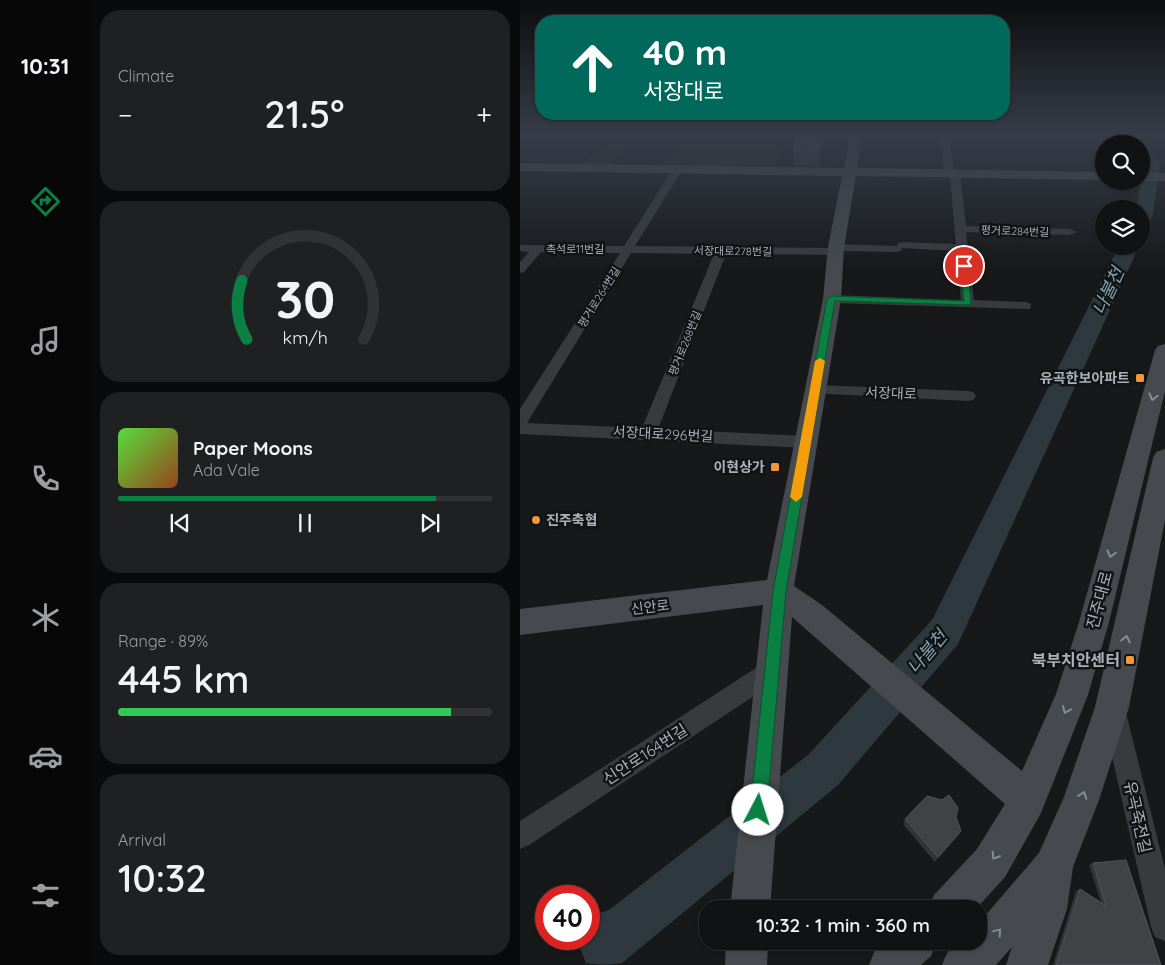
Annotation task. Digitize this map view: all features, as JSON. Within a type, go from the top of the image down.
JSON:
[{"type":"street","name":"평거로264번길","points":[[520,422],[670,181]]},
{"type":"street","points":[[751,900],[770,672],[779,591],[832,299],[836,249],[848,181]]},
{"type":"street","name":"평거로284번길","points":[[953,181],[968,303]]},
{"type":"street","name":"평거로284번길","points":[[960,229],[1070,232]]},
{"type":"street","name":"촉석로11번길","points":[[520,248],[629,250]]},
{"type":"street","points":[[836,249],[962,248]]},
{"type":"street","points":[[520,269],[536,249]]},
{"type":"street","name":"서장대로278번길","points":[[629,250],[721,252],[836,249]]},
{"type":"street","name":"평거로268번길","points":[[648,434],[721,252]]},
{"type":"street","points":[[832,299],[1025,306]]},
{"type":"street","name":"진주대로","points":[[956,900],[991,863],[1028,800],[1072,695],[1094,622],[1165,350]]},
{"type":"street","name":"서장대로","points":[[815,390],[968,396]]},
{"type":"street","name":"서장대로296번길","points":[[520,428],[806,442]]},
{"type":"street","points":[[1027,965],[1047,909],[1053,867],[1081,800],[1112,706],[1165,458]]},
{"type":"street","points":[[779,591],[811,614],[979,760],[1028,800]]},
{"type":"street","name":"신안로","points":[[520,622],[779,591]]},
{"type":"street","name":"신안로164번길","points":[[520,836],[770,672]]},
{"type":"street","name":"유곡죽전길","points":[[1112,706],[1165,927]]},
{"type":"street","points":[[963,965],[986,946],[1053,867]]},
{"type":"street","points":[[890,965],[906,950]]},
{"type":"building","points":[[949,795],[958,808],[956,817],[961,831],[938,857],[905,819],[927,796],[942,800]]},
{"type":"building","points":[[1126,860],[1161,965],[1056,965],[1080,889],[1106,906],[1093,863]]},
{"type":"waterway","name":"나불천","points":[[1146,200],[1148,190]]},
{"type":"waterway","name":"나불천","points":[[615,932],[604,945],[823,770],[945,632],[1125,255]]},
{"type":"slow traffic","points":[[796,497],[820,361]]},
{"type":"place","name":"유곡한보아파트","points":[[1140,378]]},
{"type":"place","name":"이현상가","points":[[775,467]]},
{"type":"place","name":"진주축협","points":[[536,520]]},
{"type":"place","name":"북부치안센터","points":[[1130,660]]},
{"type":"route","points":[[758,810],[779,591],[832,299],[968,303],[964,266]]}]
